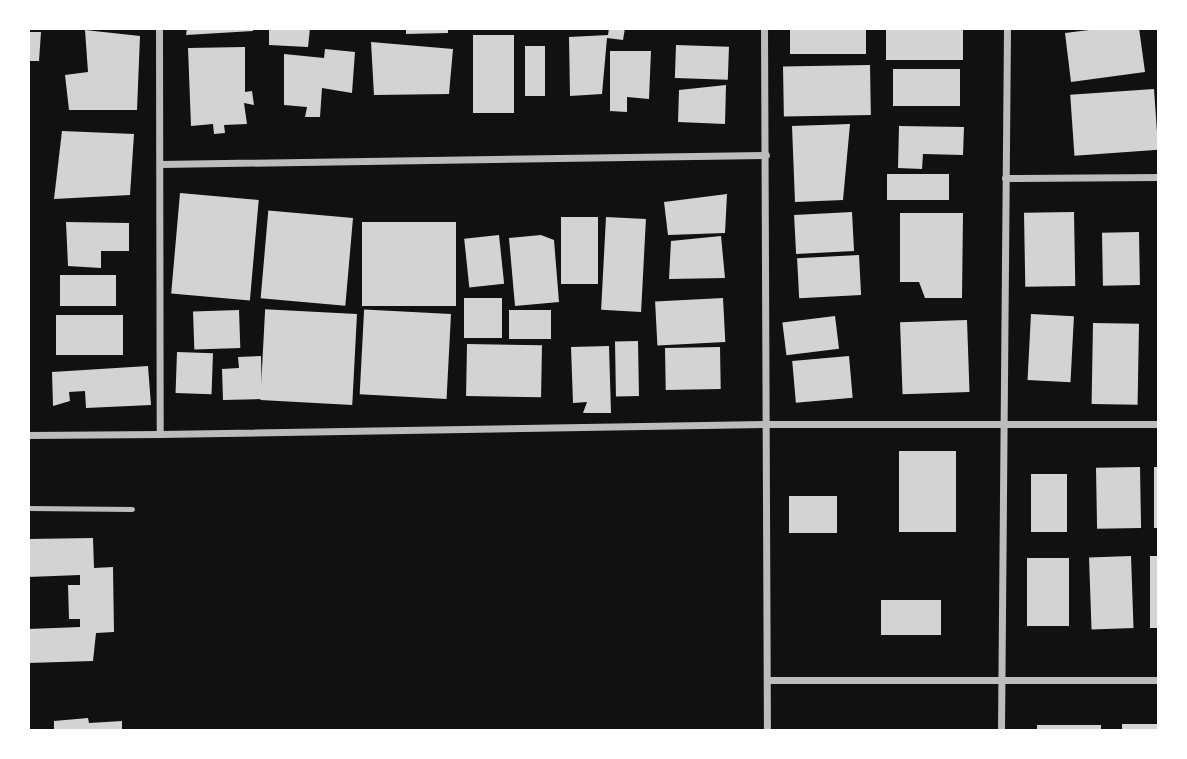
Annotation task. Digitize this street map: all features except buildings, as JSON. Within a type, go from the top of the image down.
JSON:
[{"type":"street","points":[[159,28],[160,434]]},
{"type":"street","points":[[764,28],[769,424],[766,731]]},
{"type":"street","points":[[1001,731],[1007,28]]},
{"type":"street","points":[[161,164],[766,155]]},
{"type":"street","points":[[1005,178],[1159,177]]},
{"type":"street","points":[[28,435],[769,424],[1159,424]]},
{"type":"street","points":[[767,680],[1159,680]]},
{"type":"lane","points":[[28,508],[132,509]]}]
